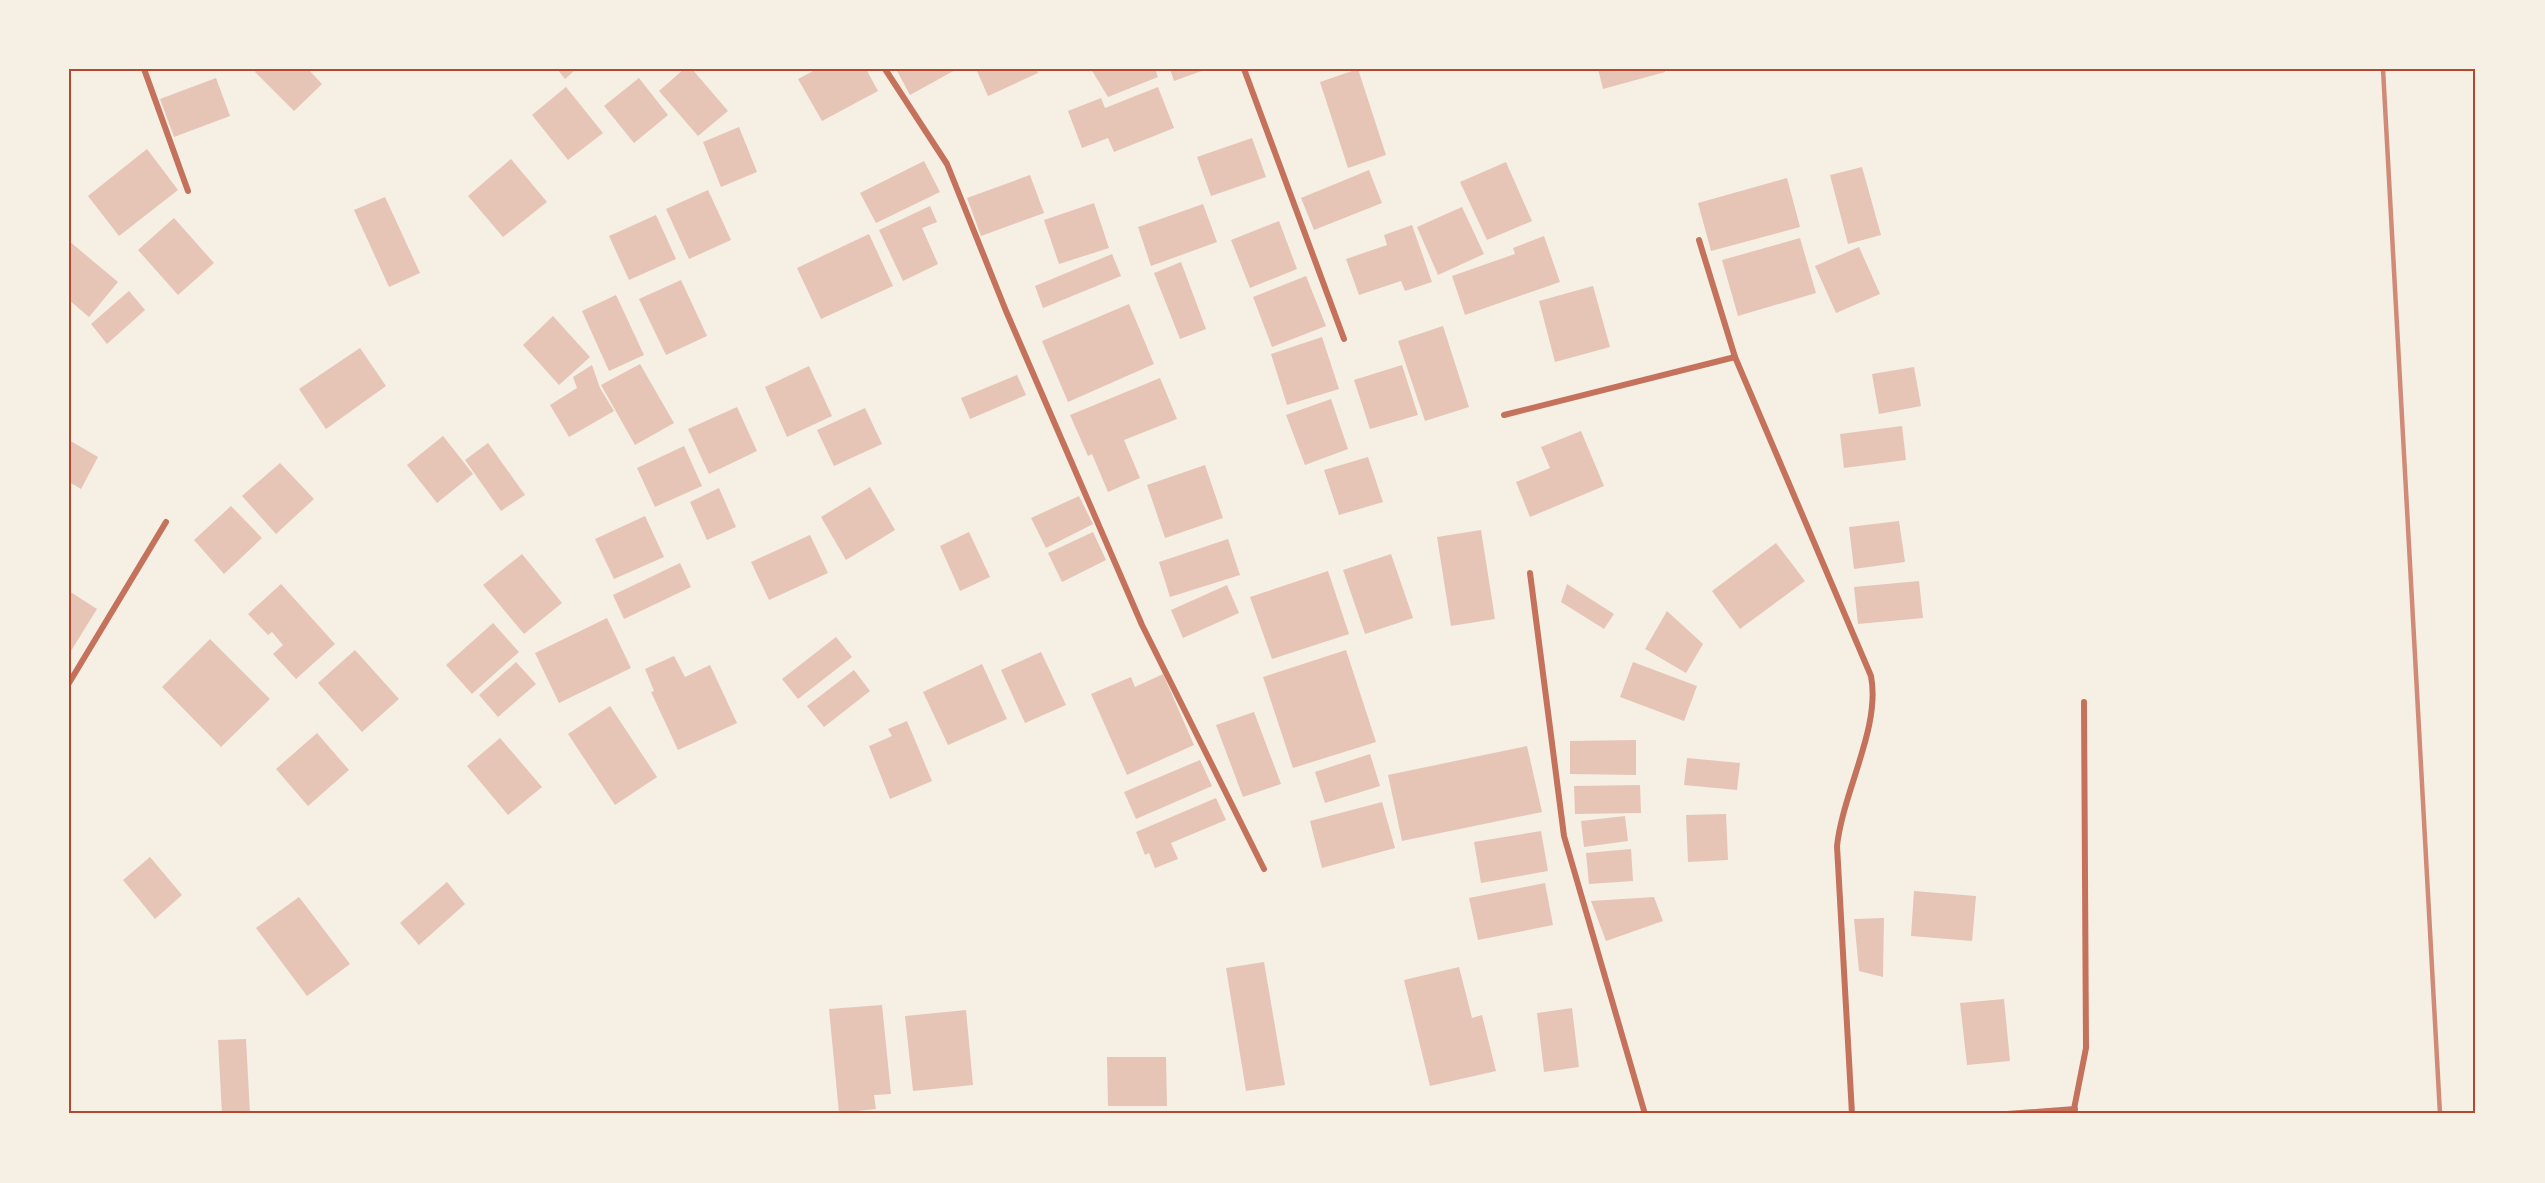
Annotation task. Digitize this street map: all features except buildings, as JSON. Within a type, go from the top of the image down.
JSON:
[{"type":"street","points":[[144,69],[188,191]]},
{"type":"street","points":[[885,69],[947,165],[1006,311],[1142,625],[1264,869]]},
{"type":"street","points":[[1244,69],[1344,339]]},
{"type":"street","points":[[1699,240],[1736,357],[1871,675],[1875,693],[1873,711],[1844,805],[1837,846],[1852,1114]]},
{"type":"street","points":[[1504,415],[1736,357]]},
{"type":"street","points":[[69,683],[166,522]]},
{"type":"street","points":[[1530,573],[1564,836],[1645,1114]]},
{"type":"street","points":[[2007,1114],[2074,1111],[2086,1048],[2084,702]]},
{"type":"railway","points":[[2383,69],[2440,1114]]}]
